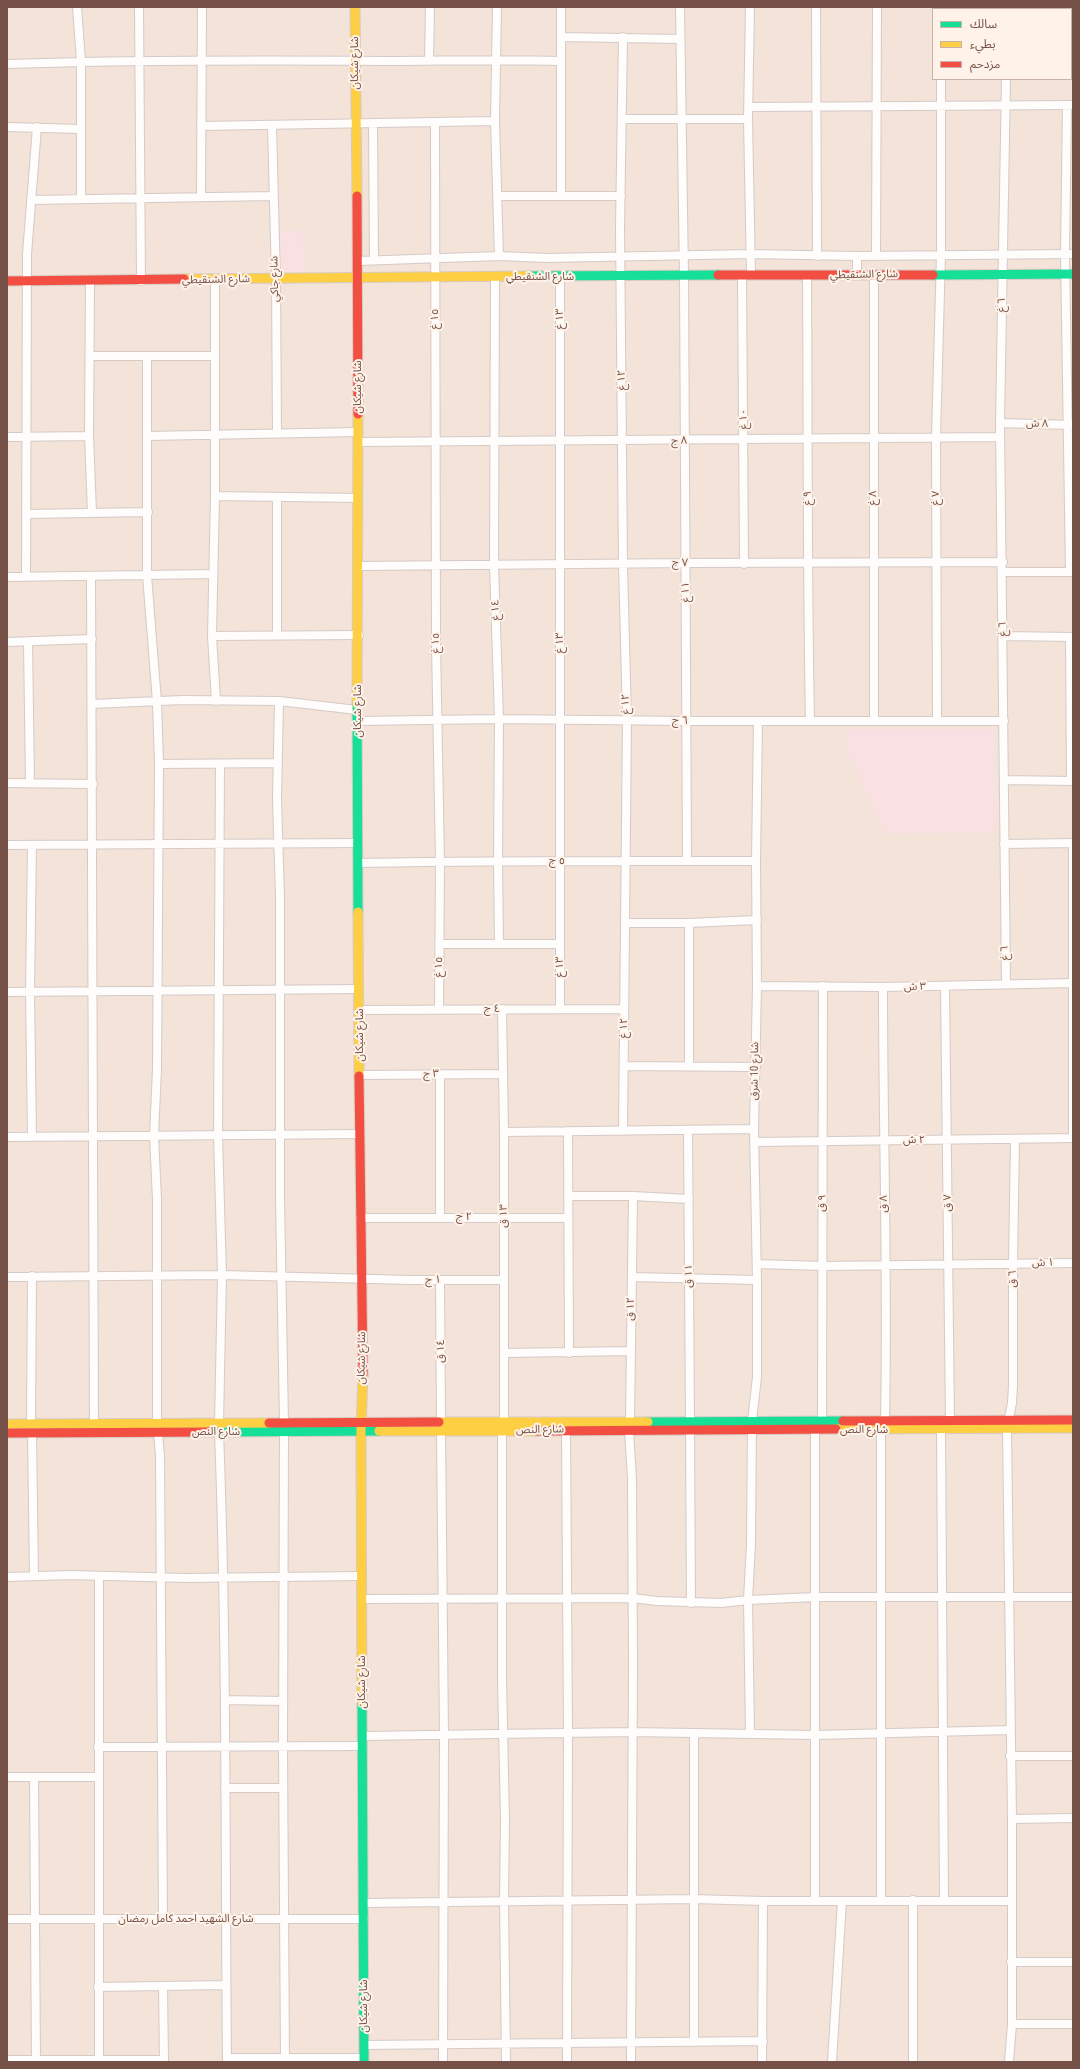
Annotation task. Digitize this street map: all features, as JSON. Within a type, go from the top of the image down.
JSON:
[{"type":"street","points":[[77,7],[81,61],[81,198]]},
{"type":"street","points":[[139,7],[139,197],[141,281]]},
{"type":"street","points":[[201,196],[202,7]]},
{"type":"street","name":"شارع شيكان","points":[[355,7],[358,261],[359,634],[357,721],[360,1218],[363,1360],[361,1426],[364,2060]]},
{"type":"street","points":[[429,60],[430,7]]},
{"type":"street","points":[[497,7],[495,120],[500,256]]},
{"type":"street","points":[[561,196],[562,7]]},
{"type":"street","name":"١١ غ","points":[[680,7],[684,276],[687,861]]},
{"type":"street","name":"١٠ غ","points":[[744,564],[746,275],[750,254],[748,118],[750,7]]},
{"type":"street","points":[[816,7],[817,256]]},
{"type":"street","points":[[876,256],[877,7]]},
{"type":"street","points":[[562,37],[680,39]]},
{"type":"street","name":"١٢ غ","points":[[623,37],[621,276],[623,564],[627,720],[623,1131]]},
{"type":"street","points":[[7,64],[139,60],[496,59],[561,61]]},
{"type":"street","name":"٧ غ","points":[[937,720],[935,563],[936,437],[941,254],[941,80]]},
{"type":"street","name":"٦ غ","points":[[1006,80],[1000,423],[1003,572],[1006,983]]},
{"type":"street","points":[[749,106],[1070,104],[1069,254],[1071,572],[1003,572]]},
{"type":"street","points":[[623,119],[748,118]]},
{"type":"street","points":[[201,126],[272,126],[495,120]]},
{"type":"street","name":"١٥ غ","points":[[435,122],[434,258],[436,566],[440,861],[439,1009]]},
{"type":"street","points":[[373,123],[374,260]]},
{"type":"street","name":"شارع جاكي","points":[[272,126],[276,279],[277,432]]},
{"type":"street","points":[[7,127],[81,129]]},
{"type":"street","points":[[26,576],[27,281],[31,200],[37,127]]},
{"type":"street","points":[[31,200],[139,197],[273,196]]},
{"type":"street","points":[[498,196],[621,196]]},
{"type":"street","points":[[358,261],[500,256],[750,254],[876,256],[941,254],[1069,254]]},
{"type":"street","points":[[857,256],[857,275]]},
{"type":"street","name":"٨ غ","points":[[874,274],[874,721]]},
{"type":"street","name":"شارع الشنقيطي","points":[[7,281],[141,281],[560,276],[1070,274]]},
{"type":"street","name":"١٣ غ","points":[[560,276],[560,1009]]},
{"type":"street","name":"٩ غ","points":[[807,276],[807,564],[810,721]]},
{"type":"street","name":"١٤ غ","points":[[495,277],[496,442],[494,565],[499,719],[499,944]]},
{"type":"street","points":[[215,280],[215,496],[212,636],[216,700]]},
{"type":"street","points":[[90,281],[89,436],[92,513]]},
{"type":"street","points":[[90,356],[215,356]]},
{"type":"street","points":[[147,356],[147,575],[157,702],[158,764],[158,990],[154,1136],[157,1199],[156,1276],[158,1428],[160,1456],[163,1919]]},
{"type":"street","name":"٨ ش","points":[[1000,423],[1071,425]]},
{"type":"street","points":[[147,436],[277,432],[358,432]]},
{"type":"street","points":[[7,437],[89,436]]},
{"type":"street","name":"٨ ج","points":[[358,442],[496,442],[560,440],[685,441],[873,437],[1000,438]]},
{"type":"street","points":[[215,496],[358,498]]},
{"type":"street","points":[[277,497],[278,635]]},
{"type":"street","points":[[27,514],[148,512]]},
{"type":"street","name":"٧ ج","points":[[358,566],[560,565],[686,562],[807,564],[1002,562]]},
{"type":"street","points":[[7,577],[213,574]]},
{"type":"street","points":[[91,576],[93,784],[94,1424]]},
{"type":"street","points":[[212,636],[359,634]]},
{"type":"street","points":[[1003,636],[1072,637],[1072,781],[1004,780]]},
{"type":"street","points":[[7,642],[92,639]]},
{"type":"street","points":[[28,641],[30,783]]},
{"type":"street","points":[[92,704],[182,700],[279,701],[357,710]]},
{"type":"street","points":[[279,701],[277,763],[281,990],[280,1135],[284,1422]]},
{"type":"street","name":"٦ ج","points":[[357,721],[499,719],[687,721],[1004,721]]},
{"type":"street","name":"شارع 10 شرق","points":[[750,1733],[748,1600],[751,1544],[752,1426],[757,1377],[757,1264],[754,1129],[757,986],[756,861],[758,721]]},
{"type":"street","points":[[158,764],[277,763]]},
{"type":"street","points":[[220,764],[218,1136],[222,1275],[219,1428],[224,1577],[225,1985],[227,2060],[364,2060]]},
{"type":"street","points":[[7,783],[93,784]]},
{"type":"street","points":[[7,845],[358,843]]},
{"type":"street","points":[[1004,844],[1073,843],[1073,1138]]},
{"type":"street","points":[[32,845],[30,992],[32,1137]]},
{"type":"street","name":"٥ ج","points":[[358,863],[440,861],[756,861]]},
{"type":"street","points":[[626,923],[689,924],[757,920]]},
{"type":"street","points":[[689,924],[689,1066]]},
{"type":"street","points":[[440,944],[560,944]]},
{"type":"street","name":"٣ ش","points":[[757,986],[883,987],[1006,983],[1073,983]]},
{"type":"street","name":"٩ ق","points":[[822,1421],[823,986]]},
{"type":"street","name":"٧ ق","points":[[946,986],[950,1420]]},
{"type":"street","name":"٨ ق","points":[[881,1900],[881,1430],[884,1420],[885,1264],[883,987]]},
{"type":"street","points":[[7,992],[359,989]]},
{"type":"street","name":"١٣ ق","points":[[502,1009],[504,1132],[504,1353],[502,1383],[501,1599],[505,1820],[504,1901],[506,2062]]},
{"type":"street","name":"٤ ج","points":[[359,1010],[624,1009]]},
{"type":"street","points":[[624,1066],[756,1067]]},
{"type":"street","name":"٣ ج","points":[[360,1074],[502,1074]]},
{"type":"street","points":[[440,1074],[440,1217]]},
{"type":"street","points":[[504,1132],[688,1131],[754,1129]]},
{"type":"street","points":[[568,1131],[569,1353]]},
{"type":"street","name":"١١ ق","points":[[688,1131],[691,1603]]},
{"type":"street","points":[[7,1137],[93,1138],[360,1134]]},
{"type":"street","name":"٢ ش","points":[[755,1142],[1073,1138]]},
{"type":"street","name":"٦ ق","points":[[1009,2062],[1012,2024],[1012,1819],[1008,1597],[1008,1424],[1013,1386],[1015,1139]]},
{"type":"street","points":[[568,1196],[632,1196],[689,1199]]},
{"type":"street","name":"١٢ ق","points":[[631,2062],[632,1479],[629,1425],[632,1196]]},
{"type":"street","name":"٢ ج","points":[[360,1218],[568,1218]]},
{"type":"street","name":"١ ش","points":[[757,1264],[822,1266],[949,1263],[1073,1263]]},
{"type":"street","name":"١ ج","points":[[7,1277],[222,1275],[504,1280]]},
{"type":"street","points":[[32,1276],[34,1576]]},
{"type":"street","points":[[632,1277],[757,1280]]},
{"type":"street","name":"١٤ ق","points":[[440,1280],[444,1735],[443,2062]]},
{"type":"street","points":[[504,1353],[631,1351]]},
{"type":"street","name":"شارع النص","points":[[752,1426],[822,1421],[950,1420],[1073,1428]]},
{"type":"street","name":"شارع النص","points":[[219,1428],[284,1422],[361,1426],[690,1425],[752,1426],[815,1430],[881,1430],[941,1429],[1073,1420]]},
{"type":"street","name":"شارع النص","points":[[7,1424],[32,1428],[219,1428],[284,1432],[361,1426]]},
{"type":"street","name":"شارع النص","points":[[7,1433],[32,1428],[94,1424],[158,1428]]},
{"type":"street","name":"شارع النص","points":[[503,1426],[566,1430],[629,1425]]},
{"type":"street","points":[[941,1429],[944,1901]]},
{"type":"street","points":[[566,1430],[568,1733],[567,2062]]},
{"type":"street","points":[[815,1430],[815,1901]]},
{"type":"street","points":[[284,1432],[283,1788],[285,2060]]},
{"type":"street","points":[[99,1576],[99,2061]]},
{"type":"street","points":[[7,1577],[362,1576]]},
{"type":"street","points":[[362,1599],[442,1600],[566,1597],[632,1598],[691,1603],[720,1603],[748,1600],[816,1597],[1073,1597]]},
{"type":"street","points":[[225,1700],[283,1700]]},
{"type":"street","points":[[362,1736],[631,1732],[816,1734],[1010,1730]]},
{"type":"street","points":[[694,1732],[694,2042]]},
{"type":"street","points":[[98,1748],[161,1746],[363,1746]]},
{"type":"street","points":[[1010,1756],[1073,1756]]},
{"type":"street","points":[[7,1777],[98,1777]]},
{"type":"street","points":[[34,1777],[36,2062]]},
{"type":"street","points":[[225,1788],[283,1788]]},
{"type":"street","points":[[1012,1819],[1073,1818]]},
{"type":"street","points":[[364,1903],[694,1899],[762,1901],[1011,1901]]},
{"type":"street","points":[[913,1900],[913,2062]]},
{"type":"street","points":[[762,1901],[762,2062]]},
{"type":"street","points":[[832,2062],[842,1901]]},
{"type":"street","name":"شارع الشهيد احمد كامل رمضان","points":[[7,1919],[364,1919]]},
{"type":"street","points":[[1011,1962],[1073,1962]]},
{"type":"street","points":[[98,1987],[225,1985]]},
{"type":"street","points":[[7,2060],[36,2062],[164,2061],[163,1986]]},
{"type":"street","points":[[1012,2024],[1073,2024]]},
{"type":"street","points":[[364,2045],[631,2041],[762,2041]]},
{"type":"shaded area","points":[[7,7],[1073,7],[1073,2062],[7,2062]]},
{"type":"shaded area","points":[[303,230],[304,272],[277,272],[277,231]]},
{"type":"shaded area","points":[[847,729],[994,729],[994,832],[886,834],[848,755]]},
{"type":"traffic: fast","points":[[933,275],[1073,274]]},
{"type":"traffic: fast","points":[[530,276],[718,275]]},
{"type":"traffic: fast","points":[[357,704],[358,912]]},
{"type":"traffic: fast","points":[[648,1422],[843,1421]]},
{"type":"traffic: fast","points":[[211,1432],[379,1431]]},
{"type":"traffic: fast","points":[[362,1702],[364,2062]]},
{"type":"traffic: slow","points":[[355,7],[357,196]]},
{"type":"traffic: slow","points":[[184,279],[530,276]]},
{"type":"traffic: slow","points":[[357,704],[358,414]]},
{"type":"traffic: slow","points":[[358,912],[359,1076]]},
{"type":"traffic: slow","points":[[362,1702],[361,1430],[363,1374]]},
{"type":"traffic: slow","points":[[439,1422],[648,1422]]},
{"type":"traffic: slow","points":[[7,1424],[269,1423]]},
{"type":"traffic: slow","points":[[836,1429],[1073,1428]]},
{"type":"traffic: slow","points":[[379,1431],[537,1431]]},
{"type":"traffic: jam","points":[[357,196],[358,414]]},
{"type":"traffic: jam","points":[[718,275],[933,275]]},
{"type":"traffic: jam","points":[[7,281],[184,279]]},
{"type":"traffic: jam","points":[[359,1076],[363,1374]]},
{"type":"traffic: jam","points":[[843,1421],[1073,1420]]},
{"type":"traffic: jam","points":[[269,1423],[439,1422]]},
{"type":"traffic: jam","points":[[537,1431],[836,1429]]},
{"type":"traffic: jam","points":[[7,1433],[211,1432]]}]
